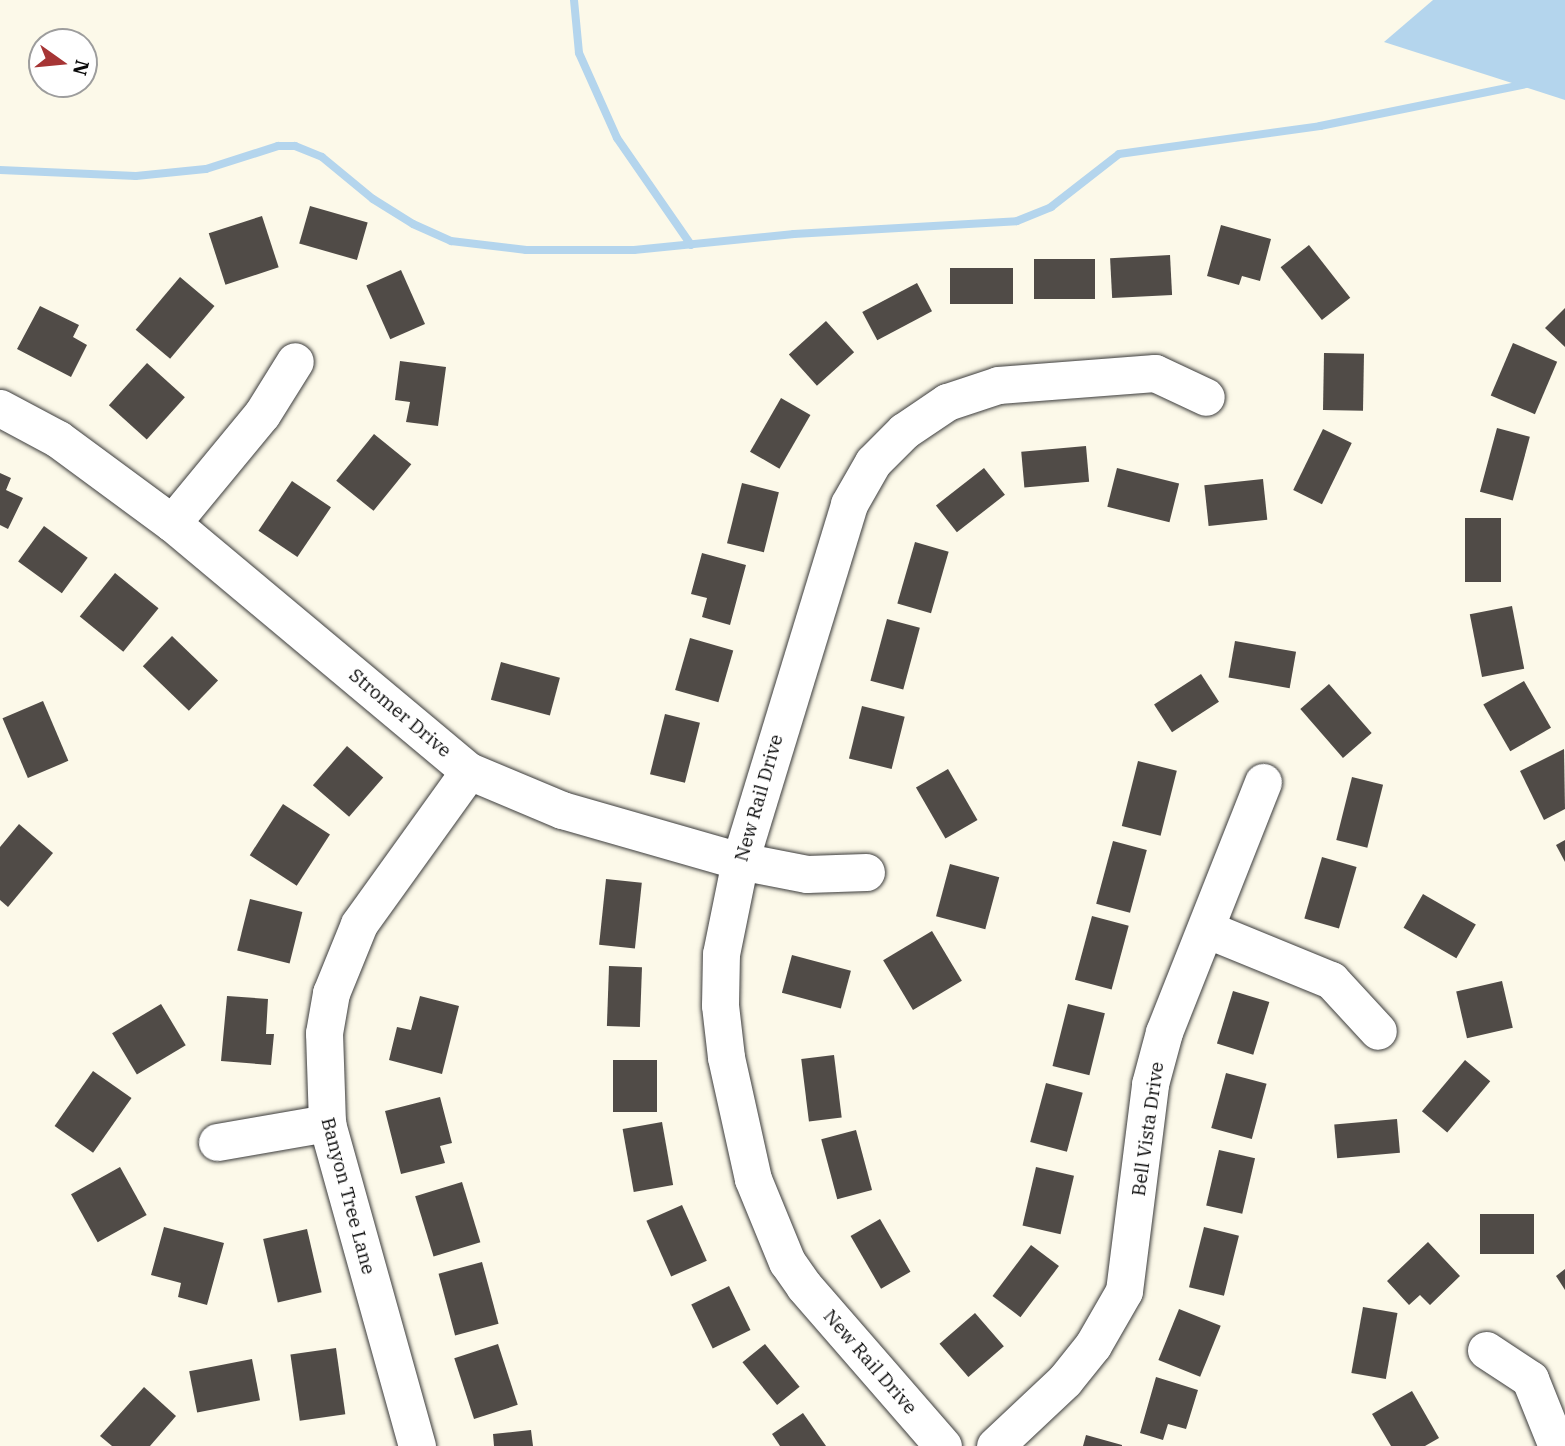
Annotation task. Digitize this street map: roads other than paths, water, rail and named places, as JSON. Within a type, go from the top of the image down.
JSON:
[{"type":"street","points":[[172,523],[262,414],[295,361]]},
{"type":"street","name":"New Rail Drive","points":[[943,1446],[804,1286],[774,1234],[753,1179],[726,1057],[720,1005],[721,954],[740,861],[849,504],[873,462],[904,430],[947,402],[998,385],[1154,373],[1206,397]]},
{"type":"street","name":"Stromer Drive","points":[[0,408],[58,439],[172,523],[469,771],[562,810],[740,861],[807,874],[866,872]]},
{"type":"street","name":"Banyon Tree Lane","points":[[417,1446],[327,1123],[324,1033],[345,955],[379,891],[469,771]]},
{"type":"street","name":"Bell Vista Drive","points":[[995,1446],[1065,1380],[1093,1345],[1124,1291],[1150,1084],[1164,1032],[1263,782]]},
{"type":"street","points":[[1206,929],[1331,980],[1378,1031]]},
{"type":"street","points":[[217,1142],[327,1123]]},
{"type":"street","points":[[1486,1350],[1530,1379],[1557,1446]]},
{"type":"water","points":[[1433,0],[1565,0],[1565,100],[1384,42]]},
{"type":"waterway","points":[[574,0],[579,53],[617,138],[691,245]]},
{"type":"waterway","points":[[0,170],[136,176],[206,169],[278,146],[295,146],[322,157],[373,199],[413,224],[451,241],[526,250],[634,250],[794,234],[1017,221],[1051,207],[1119,154],[1320,126],[1527,84]]}]
